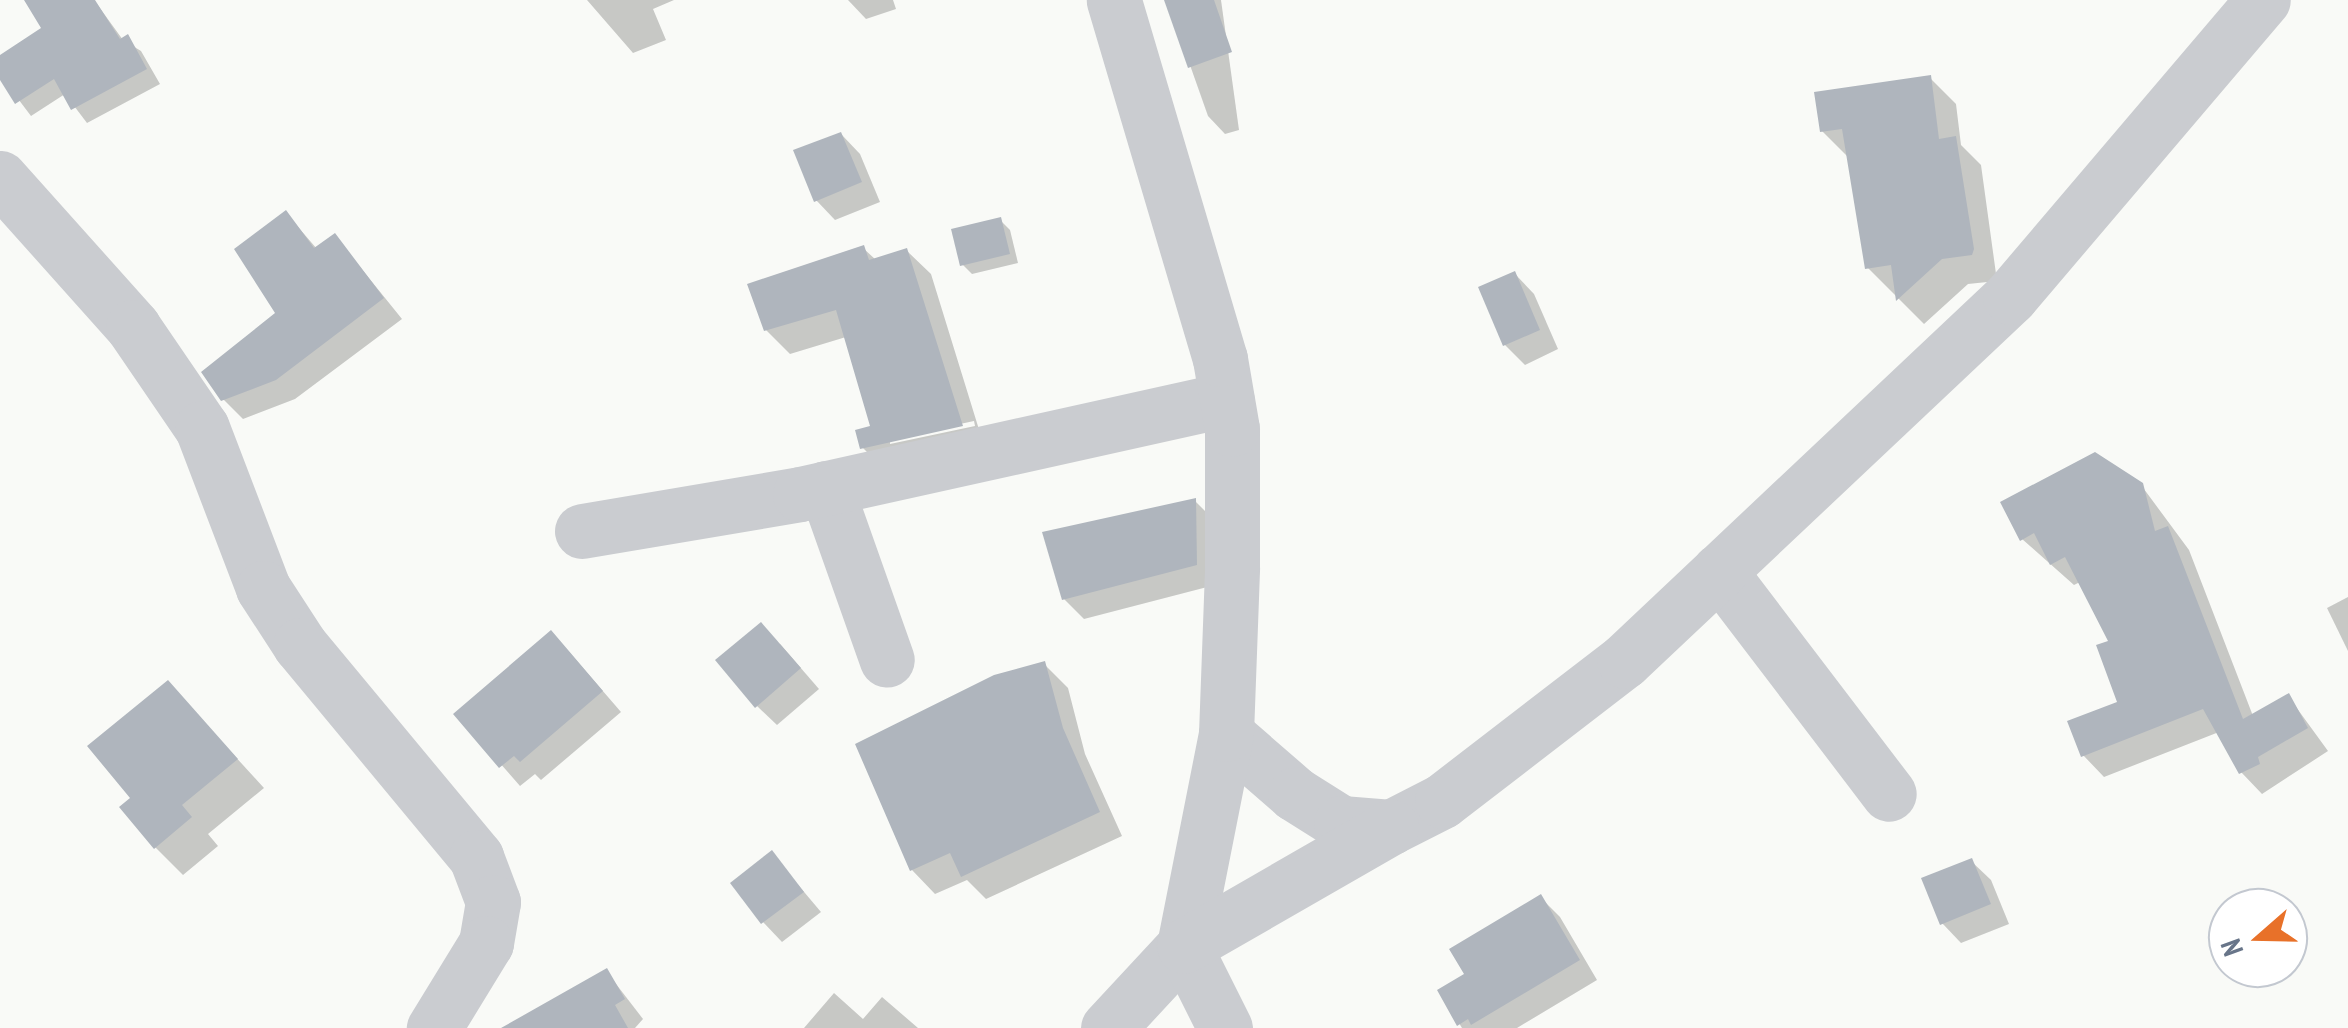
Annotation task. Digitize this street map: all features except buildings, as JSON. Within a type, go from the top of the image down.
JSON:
[{"type":"street","points":[[1114,0],[1227,399],[1232,567],[1226,734],[1184,946],[1225,1028]]},
{"type":"street","points":[[1108,1028],[1184,946],[1442,801],[1624,661],[2010,297],[2263,0]]},
{"type":"street","points":[[0,178],[133,327],[202,428],[263,588],[282,617],[476,857],[493,902],[486,943],[434,1028]]},
{"type":"street","points":[[582,531],[826,488],[1227,399]]},
{"type":"street","points":[[826,488],[887,660]]},
{"type":"street","points":[[1719,570],[1890,794]]},
{"type":"street","points":[[1226,734],[1295,794],[1341,823],[1391,827]]}]
